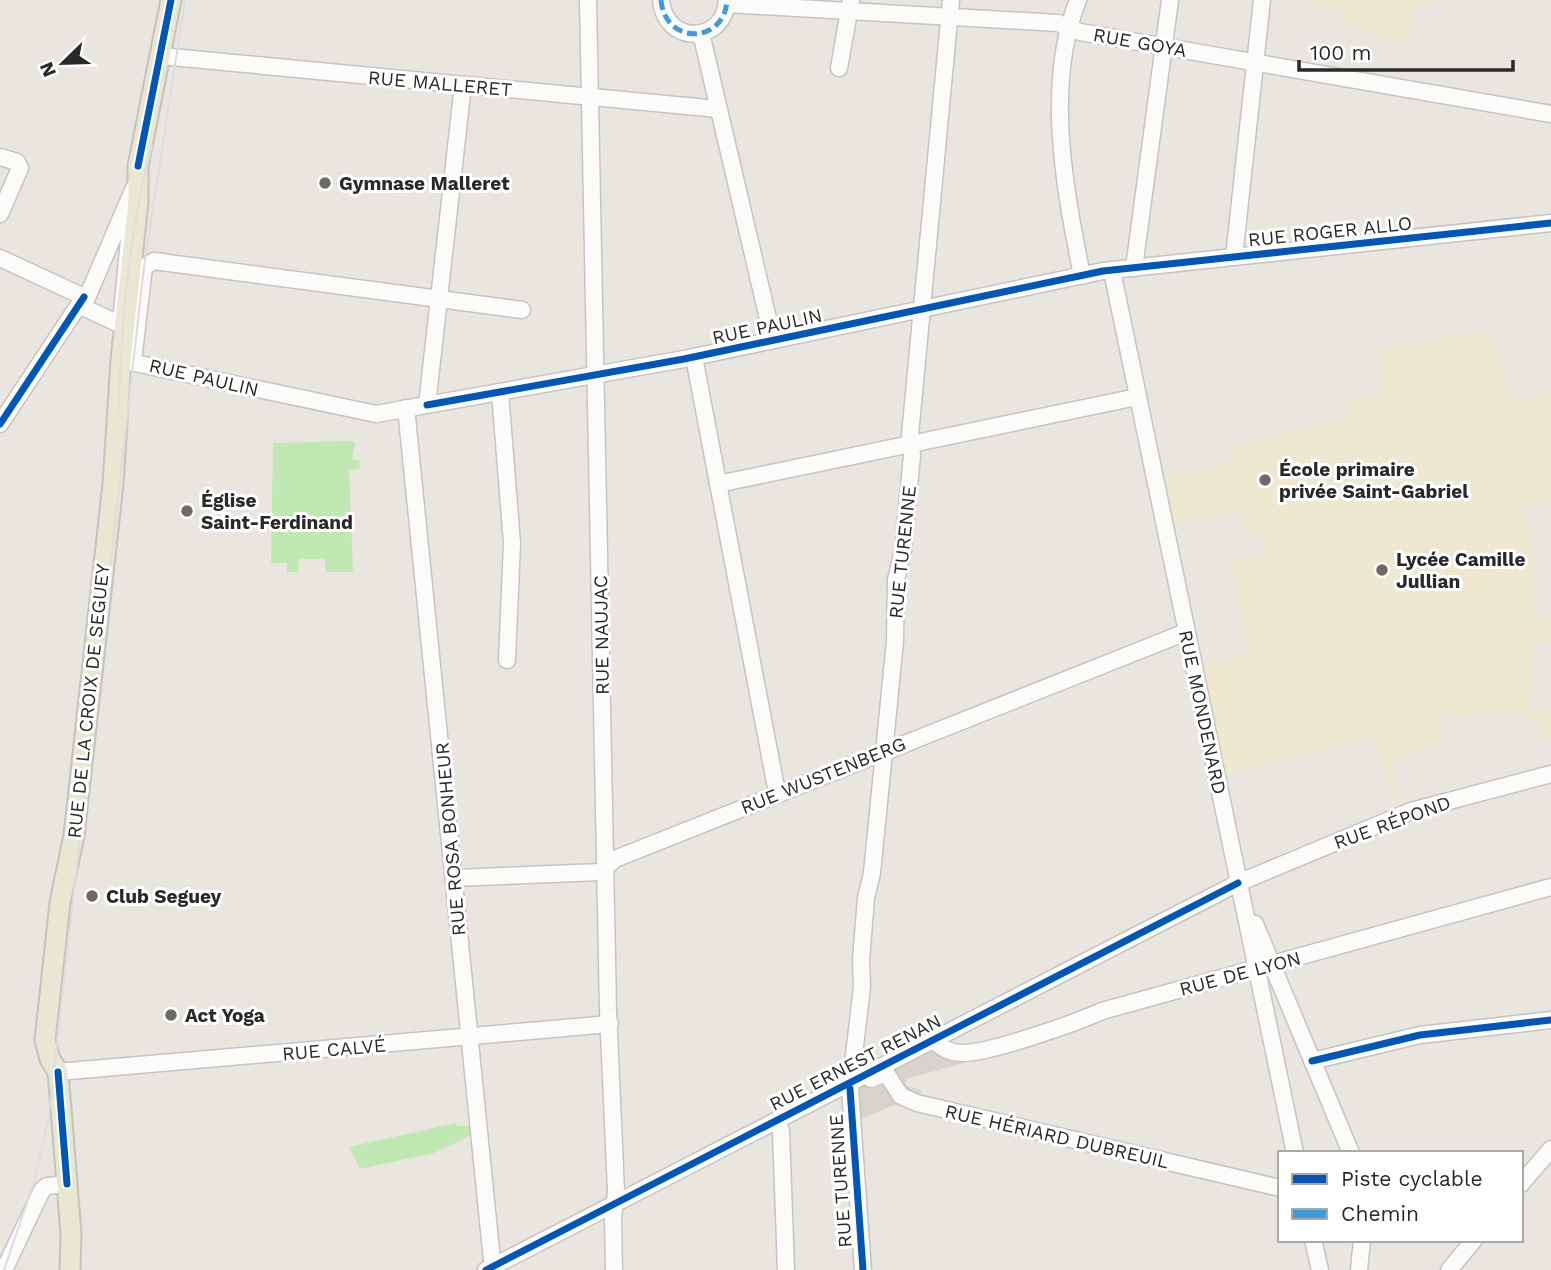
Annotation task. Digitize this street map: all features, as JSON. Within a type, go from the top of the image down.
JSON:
[{"type":"main road","name":"RUE DE LA CROIX DE SEGUEY","points":[[70,1270],[67,1184],[58,1072],[50,1059],[45,1040],[60,903],[77,811],[127,361],[124,327],[138,202],[138,166],[171,0]]},
{"type":"street","name":"RUE NAUJAC","points":[[589,0],[605,869],[615,1205],[614,1270]]},
{"type":"street","points":[[661,0],[666,18],[672,26],[691,34],[701,33],[719,23],[727,2]]},
{"type":"street","name":"RUE TURENNE","points":[[863,1270],[850,1086],[862,987],[861,960],[866,898],[872,873],[895,641],[895,580],[903,550],[951,0]]},
{"type":"street","points":[[1078,0],[1069,28],[1062,86],[1061,145],[1082,276]]},
{"type":"street","points":[[1134,268],[1170,0]]},
{"type":"street","points":[[1234,257],[1262,0]]},
{"type":"street","name":"RUE GOYA","points":[[727,2],[850,6],[950,17],[1058,23],[1069,28],[1255,63],[1551,114]]},
{"type":"street","points":[[839,68],[850,6]]},
{"type":"street","points":[[701,33],[773,340]]},
{"type":"street","name":"RUE MALLERET","points":[[161,56],[718,109]]},
{"type":"street","points":[[427,405],[463,85]]},
{"type":"street","points":[[0,157],[17,162],[20,168],[0,214]]},
{"type":"street","points":[[0,424],[85,298],[134,188],[121,323],[83,307],[85,298],[138,166]]},
{"type":"street","name":"RUE ROGER ALLO","points":[[1112,271],[1551,223]]},
{"type":"street","points":[[0,258],[85,298]]},
{"type":"street","points":[[127,361],[144,267],[154,261],[523,310]]},
{"type":"street","name":"RUE PAULIN","points":[[127,361],[366,414],[694,357],[1112,271]]},
{"type":"street","name":"RUE MONDENARD","points":[[1112,271],[1238,883],[1264,966]]},
{"type":"street","points":[[694,357],[777,793]]},
{"type":"street","points":[[500,392],[512,543],[507,660]]},
{"type":"street","points":[[718,484],[1137,397]]},
{"type":"street","name":"RUE ROSA BONHEUR","points":[[407,408],[455,878],[490,1269]]},
{"type":"street","name":"RUE WUSTENBERG","points":[[455,878],[596,873],[605,869],[615,859],[1186,632]]},
{"type":"street","name":"RUE RÉPOND","points":[[1238,883],[1410,811],[1551,774]]},
{"type":"street","name":"RUE ERNEST RENAN","points":[[884,1069],[932,1040],[1238,883]]},
{"type":"street","name":"RUE DE LYON","points":[[932,1040],[951,1052],[971,1052],[1078,1022],[1102,1011],[1551,887]]},
{"type":"street","points":[[1264,966],[1312,1061],[1350,1151]]},
{"type":"street","points":[[1264,966],[1295,1151]]},
{"type":"street","points":[[1312,1061],[1420,1035],[1551,1020]]},
{"type":"street","name":"RUE CALVÉ","points":[[58,1072],[610,1024]]},
{"type":"street","points":[[850,1086],[884,1069]]},
{"type":"street","name":"RUE HÉRIARD DUBREUIL","points":[[884,1069],[901,1097],[917,1102],[1278,1188]]},
{"type":"street","name":"RUE ERNEST RENAN","points":[[490,1269],[777,1120],[850,1086]]},
{"type":"street","points":[[777,1120],[781,1131],[786,1270]]},
{"type":"street","points":[[1523,1182],[1551,1149]]},
{"type":"street","points":[[4,1270],[42,1190],[47,1186],[67,1184]]},
{"type":"street","points":[[1314,1242],[1320,1270]]},
{"type":"street","points":[[1359,1270],[1362,1242]]},
{"type":"street","points":[[1449,1270],[1472,1242]]},
{"type":"shaded area","points":[[1300,0],[1431,0],[1427,9],[1420,6],[1403,46],[1342,23],[1343,17]]},
{"type":"shaded area","name":"Lycée Camille Jullian","points":[[1490,330],[1513,402],[1551,393],[1551,502],[1521,508],[1532,534],[1534,617],[1551,618],[1551,644],[1533,644],[1530,709],[1551,710],[1551,743],[1542,738],[1541,719],[1438,714],[1444,743],[1391,761],[1405,804],[1397,807],[1373,738],[1226,775],[1203,663],[1250,652],[1230,562],[1265,553],[1260,532],[1246,535],[1241,510],[1174,525],[1164,476],[1233,461],[1230,446],[1351,417],[1348,402],[1383,394],[1376,349]]},
{"type":"shaded area","points":[[929,1046],[962,1059],[963,1063],[906,1079],[906,1086],[922,1090],[918,1099],[910,1096],[894,1078],[893,1069]]},
{"type":"shaded area","points":[[878,1079],[913,1109],[893,1105],[855,1122],[857,1089]]},
{"type":"green space","points":[[273,443],[355,443],[352,459],[359,460],[360,469],[349,470],[353,572],[325,572],[325,559],[299,559],[298,572],[287,572],[287,563],[271,563]]},
{"type":"green space","points":[[456,1123],[457,1126],[472,1126],[472,1135],[434,1153],[360,1169],[349,1147]]},
{"type":"tram line","points":[[4,1270],[34,1182],[49,1115],[144,267],[185,0]]},
{"type":"tram line","points":[[118,415],[124,313],[132,244],[152,145]]},
{"type":"marked path","points":[[661,0],[665,15],[673,26],[683,32],[695,34],[716,25],[724,15],[727,0]]},
{"type":"cycle path","points":[[138,166],[171,0]]},
{"type":"cycle path","points":[[427,405],[684,359],[1103,271],[1551,223]]},
{"type":"cycle path","points":[[0,424],[84,297]]},
{"type":"cycle path","points":[[486,1270],[1238,883]]},
{"type":"cycle path","points":[[1312,1061],[1420,1035],[1551,1020]]},
{"type":"cycle path","points":[[58,1072],[67,1184]]},
{"type":"cycle path","points":[[850,1089],[863,1270]]},
{"type":"place","name":"Gymnase Malleret","points":[[325,183]]},
{"type":"place","name":"École primaire privée Saint-Gabriel","points":[[1265,480]]},
{"type":"place","name":"Église Saint-Ferdinand","points":[[187,511]]},
{"type":"place","name":"Lycée Camille Jullian","points":[[1382,570]]},
{"type":"place","name":"Club Seguey","points":[[92,896]]},
{"type":"place","name":"Act Yoga","points":[[171,1015]]}]
